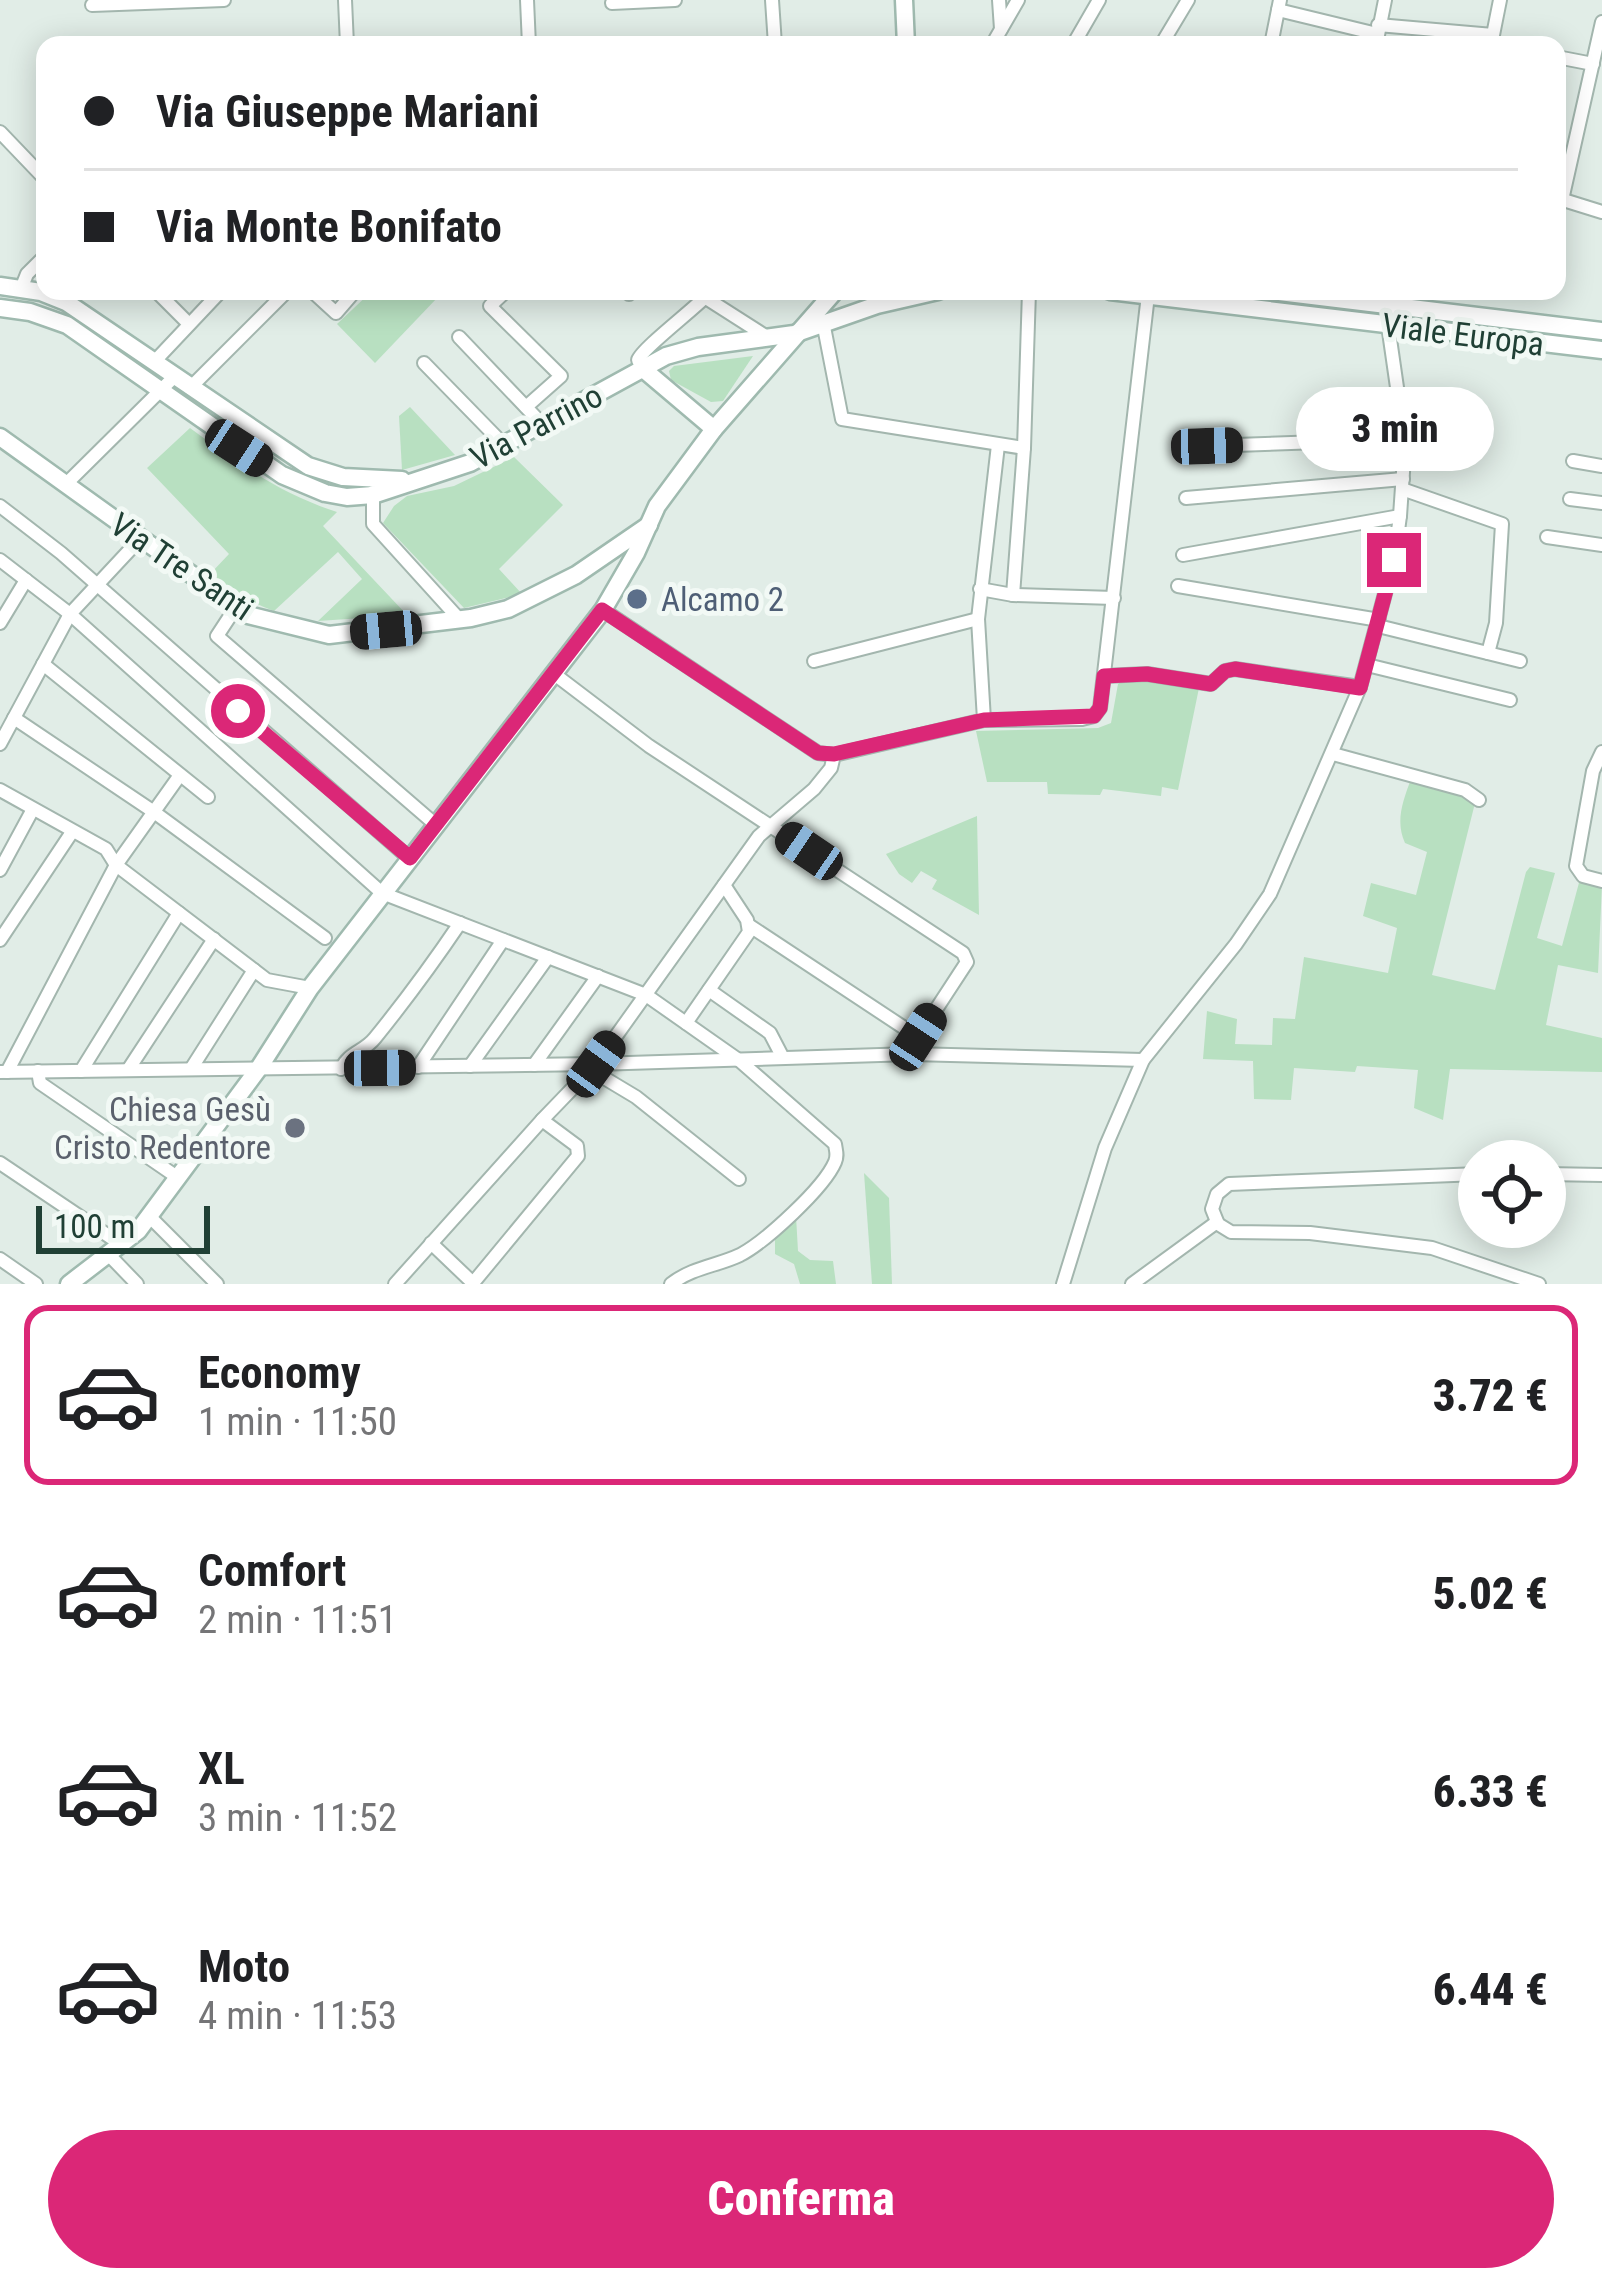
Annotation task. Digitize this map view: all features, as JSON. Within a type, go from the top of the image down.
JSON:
[{"type":"street","points":[[92,5],[224,0]]},
{"type":"street","points":[[345,0],[346,36]]},
{"type":"street","points":[[527,0],[529,36]]},
{"type":"street","points":[[612,3],[675,0]]},
{"type":"street","points":[[772,0],[774,36]]},
{"type":"street","points":[[904,0],[906,36]]},
{"type":"street","points":[[999,0],[1001,30]]},
{"type":"street","points":[[997,36],[1018,0]]},
{"type":"street","points":[[1078,36],[1099,0]]},
{"type":"street","points":[[1166,36],[1188,0]]},
{"type":"street","points":[[1273,36],[1279,5],[1377,35],[1385,0]]},
{"type":"street","points":[[1493,36],[1500,0]]},
{"type":"street","points":[[1566,174],[1602,22]]},
{"type":"street","points":[[1566,59],[1593,64]]},
{"type":"street","points":[[0,132],[36,170]]},
{"type":"street","points":[[1566,201],[1602,212]]},
{"type":"street","points":[[21,289],[36,265]]},
{"type":"street","name":"Via Parrino","points":[[0,286],[36,293]]},
{"type":"street","name":"Via Parrino","points":[[59,300],[154,362],[167,383],[190,388],[308,466],[373,488]]},
{"type":"street","points":[[165,300],[189,324]]},
{"type":"street","points":[[154,362],[212,300]]},
{"type":"street","points":[[190,388],[278,300]]},
{"type":"street","points":[[322,300],[336,313],[348,300]]},
{"type":"street","points":[[496,300],[490,306],[561,376],[526,407]]},
{"type":"street","points":[[695,300],[674,328],[640,351],[638,360],[714,428]]},
{"type":"street","points":[[707,300],[769,337]]},
{"type":"street","points":[[80,1280],[149,1216],[259,1068],[310,988],[602,610],[657,506],[714,428],[826,300]]},
{"type":"street","name":"Via Parrino","points":[[0,308],[30,311],[68,325],[167,383],[282,475],[325,493],[427,479],[470,463],[642,368],[698,347],[794,334],[901,300]]},
{"type":"street","points":[[1013,595],[1029,300]]},
{"type":"street","points":[[602,610],[818,753],[834,754],[984,720],[1094,716],[1100,708],[1148,300]]},
{"type":"street","name":"Viale Europa","points":[[1181,300],[1602,350]]},
{"type":"street","name":"Viale Europa","points":[[1399,300],[1602,331]]},
{"type":"street","points":[[1063,1284],[1105,1148],[1143,1060],[1270,894],[1360,688],[1379,623],[1400,516],[1405,439],[1388,325]]},
{"type":"street","points":[[824,327],[842,418],[1024,448]]},
{"type":"street","points":[[459,338],[542,424]]},
{"type":"street","points":[[424,363],[504,445]]},
{"type":"street","points":[[65,485],[167,383]]},
{"type":"street","name":"Via Tre Santi","points":[[0,437],[248,616],[329,634],[460,620],[508,609],[546,593],[650,524]]},
{"type":"street","points":[[1207,446],[1405,439]]},
{"type":"street","points":[[984,720],[978,619],[998,445]]},
{"type":"street","points":[[1573,461],[1602,466]]},
{"type":"street","points":[[1186,498],[1402,484],[1502,524],[1496,623],[1488,653]]},
{"type":"street","points":[[373,488],[373,524],[460,620]]},
{"type":"street","points":[[1570,500],[1602,503]]},
{"type":"street","points":[[0,506],[410,858]]},
{"type":"street","points":[[1183,555],[1400,516]]},
{"type":"street","points":[[1547,537],[1602,545]]},
{"type":"street","points":[[0,744],[70,614],[139,540]]},
{"type":"street","points":[[0,560],[70,614],[382,893],[646,994],[740,1061],[835,1144],[837,1158],[800,1205],[758,1245],[725,1262],[688,1272],[671,1284]]},
{"type":"street","points":[[0,623],[26,580]]},
{"type":"street","points":[[1178,586],[1379,623],[1520,661]]},
{"type":"street","points":[[980,589],[1013,595],[1114,598]]},
{"type":"street","points":[[236,607],[217,636],[436,825]]},
{"type":"street","points":[[814,661],[978,619]]},
{"type":"street","points":[[44,664],[208,797]]},
{"type":"street","points":[[1367,665],[1510,700]]},
{"type":"street","points":[[1104,676],[1147,674],[1211,684],[1225,671],[1235,669],[1360,688]]},
{"type":"street","points":[[553,674],[649,746],[963,952],[967,962],[912,1054]]},
{"type":"street","points":[[14,718],[154,812],[326,938]]},
{"type":"street","points":[[1602,752],[1593,771],[1576,866],[1583,876],[1602,881]]},
{"type":"street","points":[[395,1284],[594,1067],[759,836],[814,789],[831,768],[834,754]]},
{"type":"street","points":[[1333,754],[1465,790],[1479,800]]},
{"type":"street","points":[[4,1072],[116,865],[180,775]]},
{"type":"street","points":[[0,790],[106,849],[116,865],[267,980],[310,988]]},
{"type":"street","points":[[0,870],[33,809]]},
{"type":"street","points":[[0,940],[72,832]]},
{"type":"street","points":[[724,886],[749,926],[918,1037]]},
{"type":"street","points":[[81,1070],[179,913]]},
{"type":"street","points":[[341,1069],[350,1054],[371,1044],[460,923]]},
{"type":"street","points":[[686,1023],[749,926]]},
{"type":"street","points":[[128,1070],[214,939]]},
{"type":"street","points":[[418,1067],[503,940]]},
{"type":"street","points":[[470,1066],[548,957]]},
{"type":"street","points":[[191,1069],[254,970]]},
{"type":"street","points":[[534,1065],[598,976]]},
{"type":"street","points":[[709,990],[770,1033],[783,1058]]},
{"type":"street","points":[[4,1072],[594,1067],[912,1054],[1143,1060]]},
{"type":"street","points":[[594,1067],[739,1180]]},
{"type":"street","points":[[38,1071],[40,1083],[177,1178]]},
{"type":"street","points":[[431,1243],[473,1284],[578,1156],[577,1146],[542,1120]]},
{"type":"street","points":[[0,1163],[116,1250],[136,1284]]},
{"type":"street","points":[[1566,1174],[1602,1175]]},
{"type":"street","points":[[1458,1175],[1229,1184],[1214,1201],[1217,1222],[1231,1232],[1310,1233],[1432,1248],[1539,1284]]},
{"type":"street","points":[[149,1216],[217,1284]]},
{"type":"street","points":[[1132,1284],[1217,1222]]},
{"type":"street","points":[[0,1259],[36,1284]]},
{"type":"green space","points":[[362,300],[435,300],[375,363],[337,324]]},
{"type":"green space","points":[[753,356],[723,401],[711,402],[671,380],[669,371],[674,366]]},
{"type":"green space","points":[[410,407],[455,455],[402,470],[399,416]]},
{"type":"green space","points":[[190,428],[278,487],[337,512],[323,526],[407,615],[318,621],[362,579],[338,552],[274,611],[210,574],[229,554],[147,468]]},
{"type":"green space","points":[[514,457],[563,505],[499,569],[522,594],[464,608],[383,523],[407,496],[454,486]]},
{"type":"green space","points":[[1128,677],[1199,688],[1178,790],[1162,787],[1161,796],[1103,789],[1100,795],[1048,794],[1047,782],[987,782],[976,731],[1098,728],[1111,723],[1118,684]]},
{"type":"green space","points":[[1411,779],[1463,792],[1475,803],[1432,975],[1495,990],[1530,867],[1555,873],[1537,938],[1562,946],[1580,879],[1602,885],[1598,973],[1558,965],[1546,1025],[1602,1038],[1602,1072],[1450,1069],[1443,1120],[1414,1108],[1418,1070],[1294,1068],[1291,1100],[1254,1099],[1253,1061],[1203,1059],[1207,1011],[1237,1019],[1235,1044],[1272,1045],[1273,1018],[1295,1019],[1304,957],[1388,973],[1397,928],[1363,916],[1371,883],[1416,895],[1427,852],[1405,843],[1402,835],[1401,811]]},
{"type":"green space","points":[[977,816],[979,915],[932,889],[937,880],[921,871],[912,883],[899,874],[886,854]]},
{"type":"green space","points":[[864,1173],[889,1198],[892,1284],[872,1284]]},
{"type":"green space","points":[[796,1216],[798,1251],[810,1260],[833,1261],[836,1284],[800,1284],[794,1264],[775,1254],[775,1239]]},
{"type":"place","name":"Alcamo 2","points":[[637,599]]},
{"type":"place","name":"Chiesa Gesù Cristo Redentore","points":[[295,1128]]},
{"type":"route","points":[[238,711],[410,858],[602,610],[818,753],[834,754],[984,720],[1094,716],[1100,708],[1104,676],[1125,672],[1211,684],[1225,671],[1235,669],[1360,688],[1394,560]]}]
